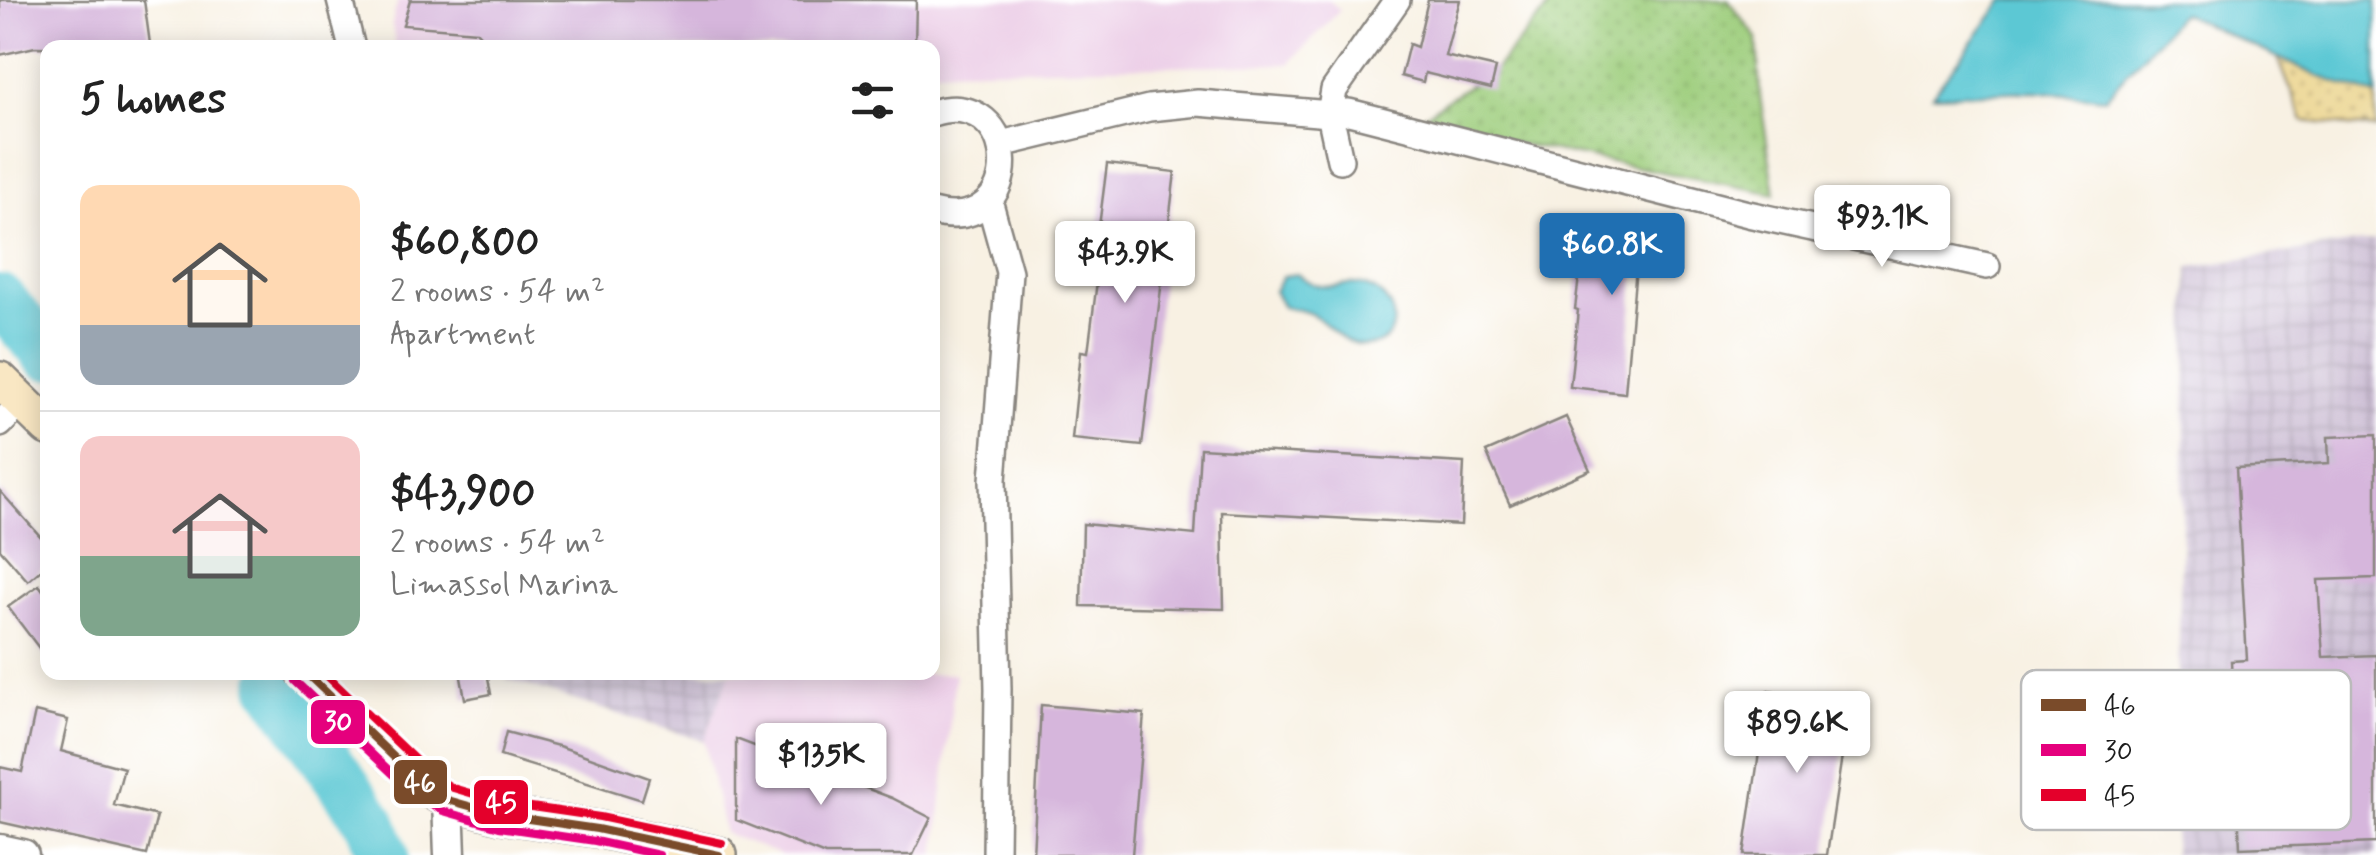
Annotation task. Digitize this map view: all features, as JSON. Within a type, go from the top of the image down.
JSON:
[{"type":"main road","points":[[7,402],[40,422]]},
{"type":"main road","points":[[312,680],[423,785],[448,800],[501,815],[646,838],[719,855]]},
{"type":"street","points":[[340,0],[350,40]]},
{"type":"street","points":[[1340,160],[1330,114],[1334,90],[1396,0]]},
{"type":"street","points":[[1001,144],[1149,108],[1198,103],[1330,114],[1346,125],[1748,228],[1985,274]]},
{"type":"street","points":[[940,112],[956,110],[975,115],[991,128],[1001,144],[1002,176],[989,200],[963,214],[940,213]]},
{"type":"street","points":[[989,200],[1009,272],[993,480],[998,707],[996,855]]},
{"type":"street","points":[[448,800],[450,855]]},
{"type":"street","points":[[0,850],[23,855]]},
{"type":"shaded area","points":[[398,0],[1329,0],[1340,10],[1289,64],[940,70],[940,40],[395,40],[392,24]]},
{"type":"shaded area","points":[[2376,240],[2376,855],[2173,855],[2174,830],[2351,830],[2351,670],[2178,670],[2189,267]]},
{"type":"shaded area","points":[[940,674],[955,674],[936,855],[781,855],[724,833],[704,741],[727,680],[940,680]]},
{"type":"shaded area","points":[[510,680],[727,680],[704,741]]},
{"type":"green space","points":[[1555,0],[1728,0],[1757,38],[1760,96],[1775,194],[1411,123],[1496,68]]},
{"type":"sand","points":[[2278,58],[2376,95],[2376,129],[2303,121]]},
{"type":"water","points":[[2004,0],[2376,0],[2376,96],[2318,76],[2181,13],[2105,98],[2034,91],[1932,95]]},
{"type":"water","points":[[1297,274],[1319,286],[1360,285],[1380,294],[1394,321],[1387,338],[1378,344],[1358,345],[1310,313],[1283,307],[1274,291],[1283,276]]},
{"type":"building","points":[[0,0],[144,0],[149,40],[40,40],[40,47],[0,55]]},
{"type":"building","points":[[410,0],[916,0],[915,40],[484,40],[476,31],[403,25]]},
{"type":"building","points":[[1428,0],[1460,0],[1445,56],[1496,68],[1491,89],[1425,73],[1423,82],[1401,76],[1409,44],[1417,47]]},
{"type":"building","points":[[1107,164],[1175,172],[1142,446],[1072,439],[1081,351],[1088,352],[1101,250],[1096,250]]},
{"type":"building","points":[[1586,220],[1678,231],[1673,272],[1636,267],[1625,393],[1570,387]]},
{"type":"building","points":[[1566,417],[1590,470],[1510,505],[1486,452]]},
{"type":"building","points":[[2376,435],[2376,578],[2318,580],[2323,657],[2376,655],[2376,843],[2240,848],[2239,830],[2351,830],[2351,670],[2231,670],[2231,661],[2247,660],[2236,468],[2329,463],[2328,437]]},
{"type":"building","points":[[1200,448],[1464,463],[1461,525],[1222,512],[1224,609],[1081,606],[1083,524],[1195,535]]},
{"type":"building","points":[[0,491],[40,536],[40,571],[28,581],[0,549]]},
{"type":"building","points":[[39,585],[40,649],[8,607]]},
{"type":"building","points":[[461,680],[488,680],[491,694],[465,699]]},
{"type":"building","points":[[1768,691],[1850,703],[1827,855],[1744,855]]},
{"type":"building","points":[[1041,705],[1144,714],[1132,855],[1033,855]]},
{"type":"building","points":[[35,712],[68,720],[61,751],[124,768],[114,805],[157,816],[147,855],[0,822],[0,767],[22,772]]},
{"type":"building","points":[[506,732],[649,778],[642,800],[500,756]]},
{"type":"building","points":[[736,739],[892,798],[931,818],[913,855],[825,855],[736,820]]},
{"type":"waterway","points":[[0,300],[40,345]]},
{"type":"waterway","points":[[274,685],[371,823],[383,855]]},
{"type":"transit line","name":"46","points":[[313,680],[423,785],[448,800],[501,815],[597,829],[719,855]]},
{"type":"transit line","name":"45","points":[[331,680],[431,775],[453,788],[504,803],[600,817],[722,843]]},
{"type":"transit line","name":"30","points":[[295,681],[414,794],[443,811],[499,827],[659,855]]}]
